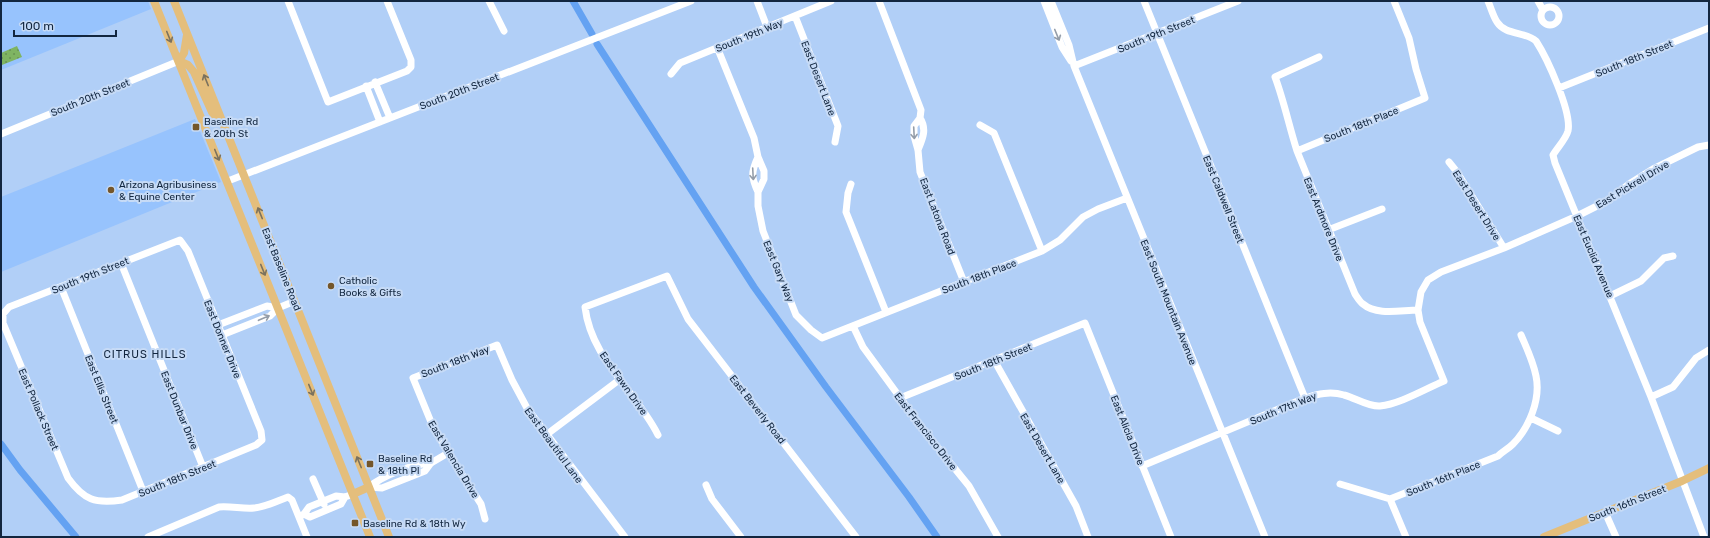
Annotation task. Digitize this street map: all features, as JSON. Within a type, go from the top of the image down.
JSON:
[{"type":"main road","name":"East Baseline Road","points":[[154,1],[228,181],[370,537]]},
{"type":"main road","name":"East Baseline Road","points":[[174,1],[389,537]]},
{"type":"main road","points":[[187,34],[183,56],[179,61],[188,65],[194,72],[212,112],[226,130]]},
{"type":"main road","name":"South 16th Street","points":[[1544,537],[1682,481],[1709,468]]},
{"type":"main road","points":[[353,494],[369,487]]},
{"type":"street","points":[[288,1],[328,102],[375,82],[407,71],[411,67],[411,60],[386,1]]},
{"type":"street","points":[[489,1],[504,31]]},
{"type":"street","name":"South 20th Street","points":[[228,181],[691,1]]},
{"type":"street","points":[[757,1],[767,27]]},
{"type":"street","name":"South 19th Way","points":[[671,74],[680,63],[831,1]]},
{"type":"street","name":"East Latona Road","points":[[879,1],[921,110],[920,118],[924,125],[923,137],[918,150],[920,172],[964,282]]},
{"type":"street","name":"East South Mountain Avenue","points":[[1044,1],[1062,47],[1074,66]]},
{"type":"street","name":"East South Mountain Avenue","points":[[1051,1],[1069,45],[1074,66],[1265,537]]},
{"type":"street","name":"East Caldwell Street","points":[[1144,1],[1305,398]]},
{"type":"street","name":"South 19th Street","points":[[1074,66],[1238,1]]},
{"type":"street","name":"South 18th Place","points":[[1297,151],[1425,98],[1416,70],[1409,38],[1394,1]]},
{"type":"street","name":"East Euclid Avenue","points":[[1488,1],[1497,22],[1502,27],[1507,31],[1530,36],[1536,41],[1558,88],[1568,115],[1568,131],[1553,155],[1554,163],[1651,397],[1704,537]]},
{"type":"street","points":[[1538,1],[1543,10]]},
{"type":"street","name":"East Desert Lane","points":[[795,16],[838,126],[835,142]]},
{"type":"street","name":"South 18th Street","points":[[1558,88],[1709,28]]},
{"type":"street","name":"East Gary Way","points":[[717,48],[754,138],[758,157],[764,171],[764,180],[758,192]]},
{"type":"street","name":"East Ardmore Drive","points":[[1319,57],[1275,77],[1284,99],[1290,129],[1297,151],[1355,294],[1363,304],[1375,310],[1418,310]]},
{"type":"street","name":"South 20th Street","points":[[1,134],[179,61]]},
{"type":"street","points":[[375,82],[390,118]]},
{"type":"street","points":[[366,86],[380,122]]},
{"type":"street","points":[[980,125],[994,133],[1042,251]]},
{"type":"street","name":"East Pickrell Drive","points":[[1577,216],[1609,200],[1629,184],[1653,169],[1698,147],[1709,145]]},
{"type":"street","name":"East Gary Way","points":[[758,157],[753,168],[752,179],[758,192],[758,206],[763,231],[796,315],[811,330],[822,338]]},
{"type":"street","name":"East Desert Drive","points":[[1449,162],[1457,172],[1504,248]]},
{"type":"street","points":[[851,184],[848,193],[846,212],[886,312]]},
{"type":"street","name":"South 18th Place","points":[[822,338],[1042,251],[1060,240],[1083,217],[1098,209],[1127,198]]},
{"type":"street","points":[[1328,230],[1382,209]]},
{"type":"street","name":"South 17th Way","points":[[1142,466],[1305,398],[1321,393],[1334,393],[1379,406],[1397,402],[1444,382],[1420,322],[1418,310],[1421,292],[1428,280],[1441,272],[1504,248],[1577,216]]},
{"type":"street","name":"South 19th Street","points":[[3,314],[9,308],[180,240]]},
{"type":"street","name":"East Donner Drive","points":[[180,240],[188,251],[261,431],[262,440]]},
{"type":"street","points":[[1610,296],[1641,281],[1664,258],[1673,256]]},
{"type":"street","name":"East Dunbar Drive","points":[[121,263],[203,467]]},
{"type":"street","name":"East Fawn Drive","points":[[658,435],[652,422],[619,380],[594,340],[586,318],[585,307],[667,276]]},
{"type":"street","name":"East Beverly Road","points":[[667,276],[688,319],[856,537]]},
{"type":"street","name":"East Ellis Street","points":[[61,287],[143,492]]},
{"type":"street","points":[[222,335],[270,316],[278,308],[295,301]]},
{"type":"street","points":[[218,325],[267,306],[278,308]]},
{"type":"street","name":"East Pollack Street","points":[[3,314],[3,323],[68,478],[77,491],[88,498]]},
{"type":"street","points":[[244,314],[248,325]]},
{"type":"street","name":"South 18th Street","points":[[900,398],[1085,323]]},
{"type":"street","name":"East Alicia Drive","points":[[1085,323],[1171,537]]},
{"type":"street","name":"East Francisco Drive","points":[[854,326],[863,347],[900,398],[969,486],[998,537]]},
{"type":"street","name":"South 16th Place","points":[[1390,499],[1498,456],[1513,444],[1531,418],[1536,398],[1537,378],[1533,362],[1521,335]]},
{"type":"street","name":"South 18th Way","points":[[413,378],[497,345]]},
{"type":"street","name":"East Beautiful Lane","points":[[497,345],[512,380],[527,408],[546,435],[625,537]]},
{"type":"street","points":[[1651,397],[1673,387],[1696,358],[1709,350]]},
{"type":"street","name":"East Desert Lane","points":[[994,360],[1076,506],[1088,537]]},
{"type":"street","name":"East Valencia Drive","points":[[413,378],[431,422],[448,453],[481,504],[485,519]]},
{"type":"street","points":[[546,435],[619,380]]},
{"type":"street","points":[[1531,418],[1558,431]]},
{"type":"street","name":"South 18th Street","points":[[88,498],[105,503],[122,500],[256,446],[262,440]]},
{"type":"street","points":[[369,487],[382,488],[425,471],[431,463],[448,453]]},
{"type":"street","points":[[369,487],[378,480],[420,464],[431,463]]},
{"type":"street","points":[[404,470],[407,478]]},
{"type":"street","points":[[313,479],[326,510]]},
{"type":"street","points":[[1340,484],[1390,499],[1406,537]]},
{"type":"street","points":[[706,485],[712,499],[741,537]]},
{"type":"street","points":[[302,516],[308,507],[336,496],[344,498],[353,494]]},
{"type":"street","points":[[148,537],[219,507],[229,506],[253,508],[264,506],[288,497],[292,500],[302,516],[307,537]]},
{"type":"street","points":[[302,516],[310,517],[341,504],[344,498]]},
{"type":"street","points":[[1606,512],[1616,537]]},
{"type":"shaded area","points":[[1,1],[148,1],[151,9],[1,70]]},
{"type":"shaded area","name":"Arizona Agribusiness & Equine Center","points":[[195,119],[221,182],[1,272],[1,197]]},
{"type":"green space","points":[[17,46],[22,57],[2,65],[1,53]]},
{"type":"waterway","points":[[573,1],[592,34]]},
{"type":"waterway","points":[[597,44],[754,287],[937,537]]},
{"type":"waterway","points":[[1,444],[20,470],[76,537]]},
{"type":"place","name":"Baseline Rd & 20th St","points":[[196,127]]},
{"type":"place","name":"Arizona Agribusiness & Equine Center","points":[[111,190]]},
{"type":"place","name":"Catholic Books & Gifts","points":[[331,286]]},
{"type":"place","name":"Baseline Rd & 18th Pl","points":[[370,464]]},
{"type":"place","name":"Baseline Rd & 18th Wy","points":[[355,523]]},
{"type":"district","name":"CITRUS HILLS","points":[[145,354]]}]
